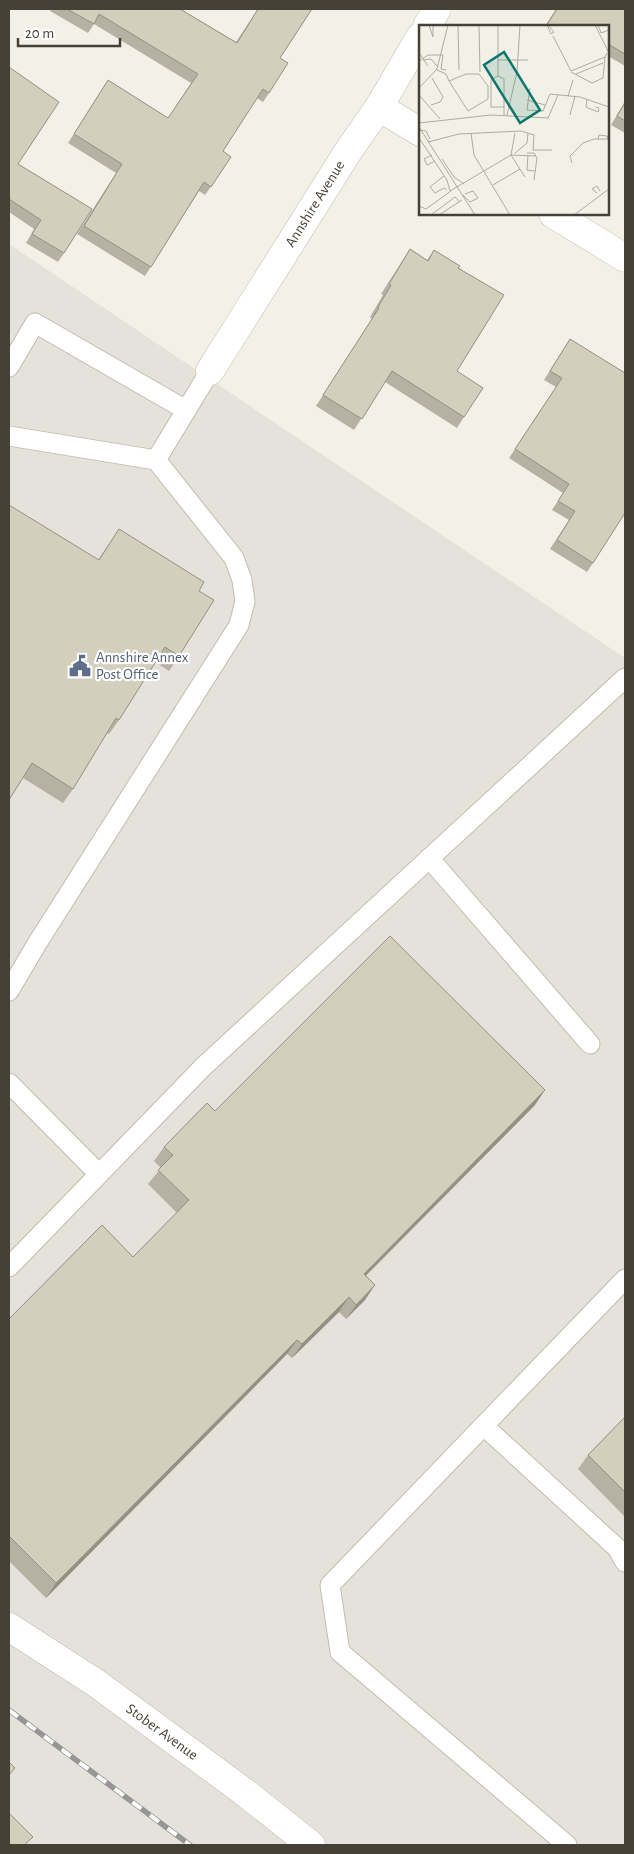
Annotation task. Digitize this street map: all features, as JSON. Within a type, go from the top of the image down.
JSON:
[{"type":"street","points":[[428,25],[437,9]]},
{"type":"street","name":"Annshire Avenue","points":[[210,372],[379,107],[419,39]]},
{"type":"street","points":[[379,107],[419,131]]},
{"type":"street","points":[[556,215],[625,258]]},
{"type":"street","name":"Stober Avenue","points":[[9,1627],[119,1700],[243,1791],[310,1845]]},
{"type":"lane","points":[[9,367],[35,323],[186,410]]},
{"type":"lane","points":[[156,460],[210,372]]},
{"type":"lane","points":[[9,436],[156,460],[234,558],[242,580],[245,601],[239,625],[38,942],[9,991]]},
{"type":"lane","points":[[9,1267],[203,1067],[625,678]]},
{"type":"lane","points":[[428,858],[590,1044]]},
{"type":"lane","points":[[9,1083],[99,1174]]},
{"type":"lane","points":[[567,1845],[340,1652],[330,1586],[625,1279]]},
{"type":"lane","points":[[484,1426],[617,1548],[625,1562]]},
{"type":"shaded area","points":[[9,244],[625,658],[625,1845],[9,1845]]},
{"type":"building","points":[[67,9],[180,9],[237,43],[258,9],[312,9],[280,58],[288,63],[269,93],[263,89],[223,151],[231,157],[211,187],[204,182],[151,267],[84,226],[122,164],[74,134],[108,80],[168,118],[198,74],[99,14],[94,24]]},
{"type":"building","points":[[557,9],[625,9],[625,54],[609,45],[609,25],[547,25]]},
{"type":"building","points":[[9,67],[59,102],[18,164],[92,209],[64,253],[32,234],[41,220],[9,199]]},
{"type":"building","points":[[625,103],[625,121],[617,116]]},
{"type":"building","points":[[410,249],[428,261],[434,250],[460,266],[458,268],[504,295],[457,371],[483,388],[464,417],[392,371],[362,419],[323,395],[379,308],[391,285],[389,284]]},
{"type":"building","points":[[570,339],[625,373],[625,513],[593,563],[557,540],[575,511],[558,501],[569,484],[515,449],[562,378],[550,371]]},
{"type":"building","name":"Annshire Annex Post Office","points":[[9,505],[99,560],[119,529],[204,582],[199,591],[214,600],[179,656],[165,647],[119,720],[116,718],[73,789],[32,763],[9,800]]},
{"type":"building","points":[[390,936],[545,1090],[364,1274],[375,1285],[356,1305],[349,1297],[302,1344],[297,1340],[56,1583],[9,1536],[9,1319],[102,1225],[133,1257],[189,1200],[158,1170],[173,1155],[164,1147],[207,1103],[215,1111]]},
{"type":"building","points":[[625,1417],[625,1492],[588,1455]]},
{"type":"building","points":[[9,1762],[15,1768],[9,1775]]},
{"type":"building","points":[[9,1813],[33,1837],[24,1845],[9,1845]]},
{"type":"railway","points":[[9,1710],[190,1845]]},
{"type":"place","name":"Annshire Annex Post Office","points":[[80,666]]}]
